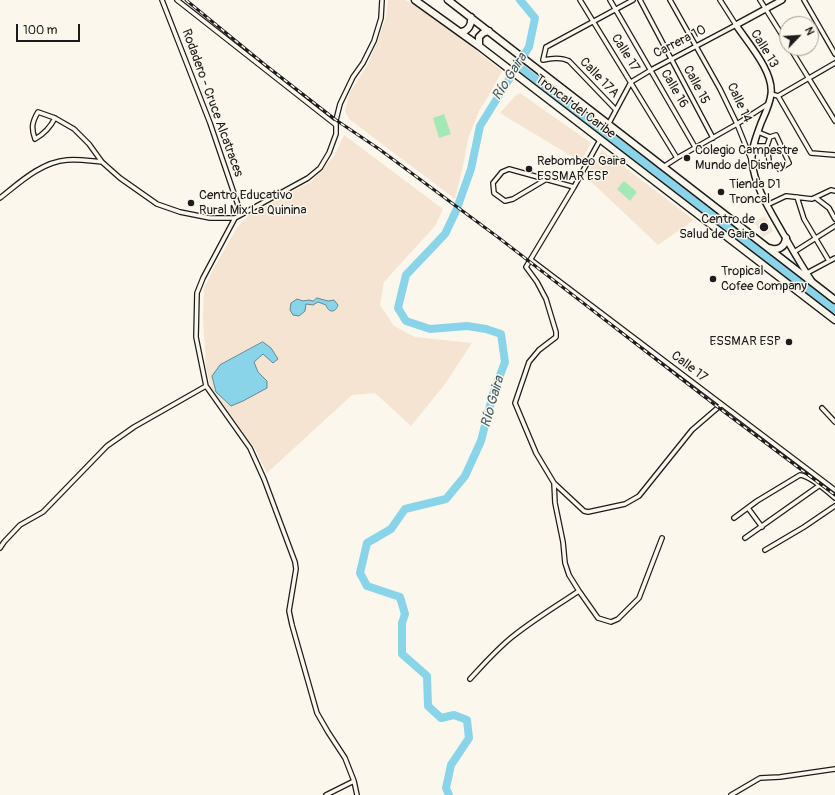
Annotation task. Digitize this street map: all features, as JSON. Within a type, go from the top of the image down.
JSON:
[{"type":"highway","name":"Troncal del Caribe","points":[[415,0],[479,46],[835,320]]},
{"type":"highway","name":"Troncal del Caribe","points":[[448,0],[835,300]]},
{"type":"highway","points":[[460,32],[466,30],[470,26],[471,17]]},
{"type":"highway","points":[[479,46],[479,37],[483,33],[489,31]]},
{"type":"highway","points":[[768,248],[774,250],[780,249],[786,238]]},
{"type":"main road","name":"Carrera 10","points":[[736,25],[782,0]]},
{"type":"main road","name":"Calle 13","points":[[736,25],[768,75],[771,85],[771,94],[758,132],[752,160]]},
{"type":"main road","name":"Calle 14","points":[[752,160],[758,185],[767,205],[813,283]]},
{"type":"street","name":"Rodadero - Cruce Alcatraces","points":[[162,0],[210,123],[241,214]]},
{"type":"street","name":"Rodadero - Cruce Alcatraces","points":[[177,0],[336,125]]},
{"type":"street","points":[[357,795],[354,781],[345,758],[317,713],[292,625],[289,611],[296,569],[295,562],[264,479],[250,448],[206,386],[196,336],[197,293],[203,278],[235,218],[308,178],[320,168],[329,154],[336,134],[340,104],[374,41],[380,18],[382,0]]},
{"type":"street","name":"Calle 17","points":[[580,0],[677,158]]},
{"type":"street","name":"Calle 16","points":[[610,0],[695,147]]},
{"type":"street","points":[[593,21],[633,0]]},
{"type":"street","name":"Calle 15","points":[[640,0],[713,138]]},
{"type":"street","name":"Calle 14","points":[[670,0],[720,89],[752,160]]},
{"type":"street","name":"Calle 13","points":[[720,0],[736,25]]},
{"type":"street","points":[[760,0],[779,31]]},
{"type":"street","points":[[804,0],[835,54]]},
{"type":"street","name":"Calle 17A","points":[[593,21],[546,47],[543,60],[550,58],[564,58],[569,61],[616,110]]},
{"type":"street","name":"Carrera 10","points":[[631,82],[736,25]]},
{"type":"street","points":[[795,56],[835,121]]},
{"type":"street","points":[[778,96],[835,63]]},
{"type":"street","points":[[608,125],[631,82]]},
{"type":"street","points":[[771,94],[778,96],[811,154],[835,155]]},
{"type":"street","points":[[663,167],[695,147],[737,124],[768,104]]},
{"type":"street","points":[[55,118],[50,127],[43,134],[34,139],[32,130],[33,120],[38,112],[55,118],[74,129],[89,144],[102,162],[120,178],[157,204],[180,212],[210,218],[235,218]]},
{"type":"street","points":[[758,132],[770,137],[776,135],[789,163],[780,169]]},
{"type":"street","points":[[769,160],[767,146],[770,137]]},
{"type":"street","points":[[600,140],[526,267],[546,299],[556,332],[556,337],[539,350],[529,362],[515,403],[536,454],[554,483],[584,511],[588,512],[624,504],[639,496],[692,430],[721,405]]},
{"type":"street","points":[[754,146],[767,146]]},
{"type":"street","points":[[0,198],[24,179],[50,163],[66,160],[102,162]]},
{"type":"street","points":[[545,180],[513,199],[505,201],[494,193],[493,184],[502,172],[509,169],[574,187]]},
{"type":"street","points":[[767,205],[786,196],[816,198],[831,190],[835,191]]},
{"type":"street","points":[[797,197],[804,219],[829,262]]},
{"type":"street","points":[[816,198],[829,208],[835,219]]},
{"type":"street","points":[[794,252],[835,226]]},
{"type":"street","points":[[807,274],[835,258]]},
{"type":"street","name":"Calle 17","points":[[531,260],[835,490]]},
{"type":"street","points":[[0,548],[20,525],[43,512],[107,446],[134,427],[206,386]]},
{"type":"street","points":[[822,408],[835,422]]},
{"type":"street","points":[[734,518],[800,475],[805,476],[835,498]]},
{"type":"street","points":[[745,538],[820,486],[823,481]]},
{"type":"street","points":[[554,483],[555,503],[563,542],[565,563],[569,575],[598,618],[611,622],[618,619],[639,598],[662,538]]},
{"type":"street","points":[[765,550],[804,527],[835,506]]},
{"type":"street","points":[[748,508],[762,527]]},
{"type":"street","points":[[470,680],[490,657],[512,638],[552,608],[579,591]]},
{"type":"street","points":[[730,795],[760,778],[780,777],[835,769]]},
{"type":"street","points":[[326,795],[354,781]]},
{"type":"shaded area","points":[[388,0],[405,0],[430,14],[502,71],[479,111],[468,139],[455,199],[349,119],[345,111],[349,94],[368,64],[377,43],[386,17]]},
{"type":"shaded area","points":[[520,93],[591,143],[581,162],[500,113],[516,95]]},
{"type":"shaded area","points":[[344,135],[443,209],[435,226],[384,282],[380,305],[394,326],[415,337],[472,343],[445,384],[411,426],[375,393],[352,395],[267,473],[254,447],[211,388],[206,367],[203,319],[204,288],[237,228],[249,215],[312,181],[334,156]]},
{"type":"shaded area","points":[[602,150],[694,220],[658,245],[585,176]]},
{"type":"shaded area","name":"Centro de Salud de Gaira","points":[[765,216],[773,231],[763,237],[754,222]]},
{"type":"green space","points":[[444,114],[451,134],[439,138],[433,118]]},
{"type":"green space","points":[[624,181],[637,192],[630,201],[617,189]]},
{"type":"water","points":[[317,298],[328,301],[334,300],[338,305],[336,310],[330,311],[326,305],[318,302],[313,305],[306,304],[305,311],[299,316],[293,315],[290,310],[291,303],[297,299],[303,301],[313,301]]},
{"type":"water","points":[[263,342],[271,348],[278,359],[273,363],[263,354],[254,362],[258,372],[267,381],[267,388],[231,406],[216,392],[212,376],[220,365]]},
{"type":"waterway","name":"Río Gaira","points":[[449,795],[446,788],[451,765],[469,738],[467,720],[454,715],[441,718],[428,706],[427,676],[402,654],[402,623],[405,614],[400,597],[367,586],[360,573],[367,543],[391,529],[405,509],[446,499],[465,476],[481,441],[493,394],[505,362],[501,334],[486,329],[467,326],[430,329],[406,321],[398,308],[406,275],[445,234],[456,211],[471,169],[480,126],[529,47],[535,18],[520,0]]},
{"type":"waterway","points":[[515,68],[517,65],[835,309]]},
{"type":"railway","points":[[186,0],[264,64],[336,120],[379,149],[499,238],[719,408],[835,495]]},
{"type":"place","name":"Colegio Campestre Mundo de Disney","points":[[687,158]]},
{"type":"place","name":"Rebombeo Gaira ESSMAR ESP","points":[[529,169]]},
{"type":"place","name":"Tienda D1 Troncal","points":[[721,192]]},
{"type":"place","name":"Centro Educativo Rural Mix La Quinina","points":[[191,203]]},
{"type":"place","name":"Centro de Salud de Gaira","points":[[764,227]]},
{"type":"place","name":"Tropical Cofee Company","points":[[713,279]]},
{"type":"place","name":"ESSMAR ESP","points":[[789,342]]}]
